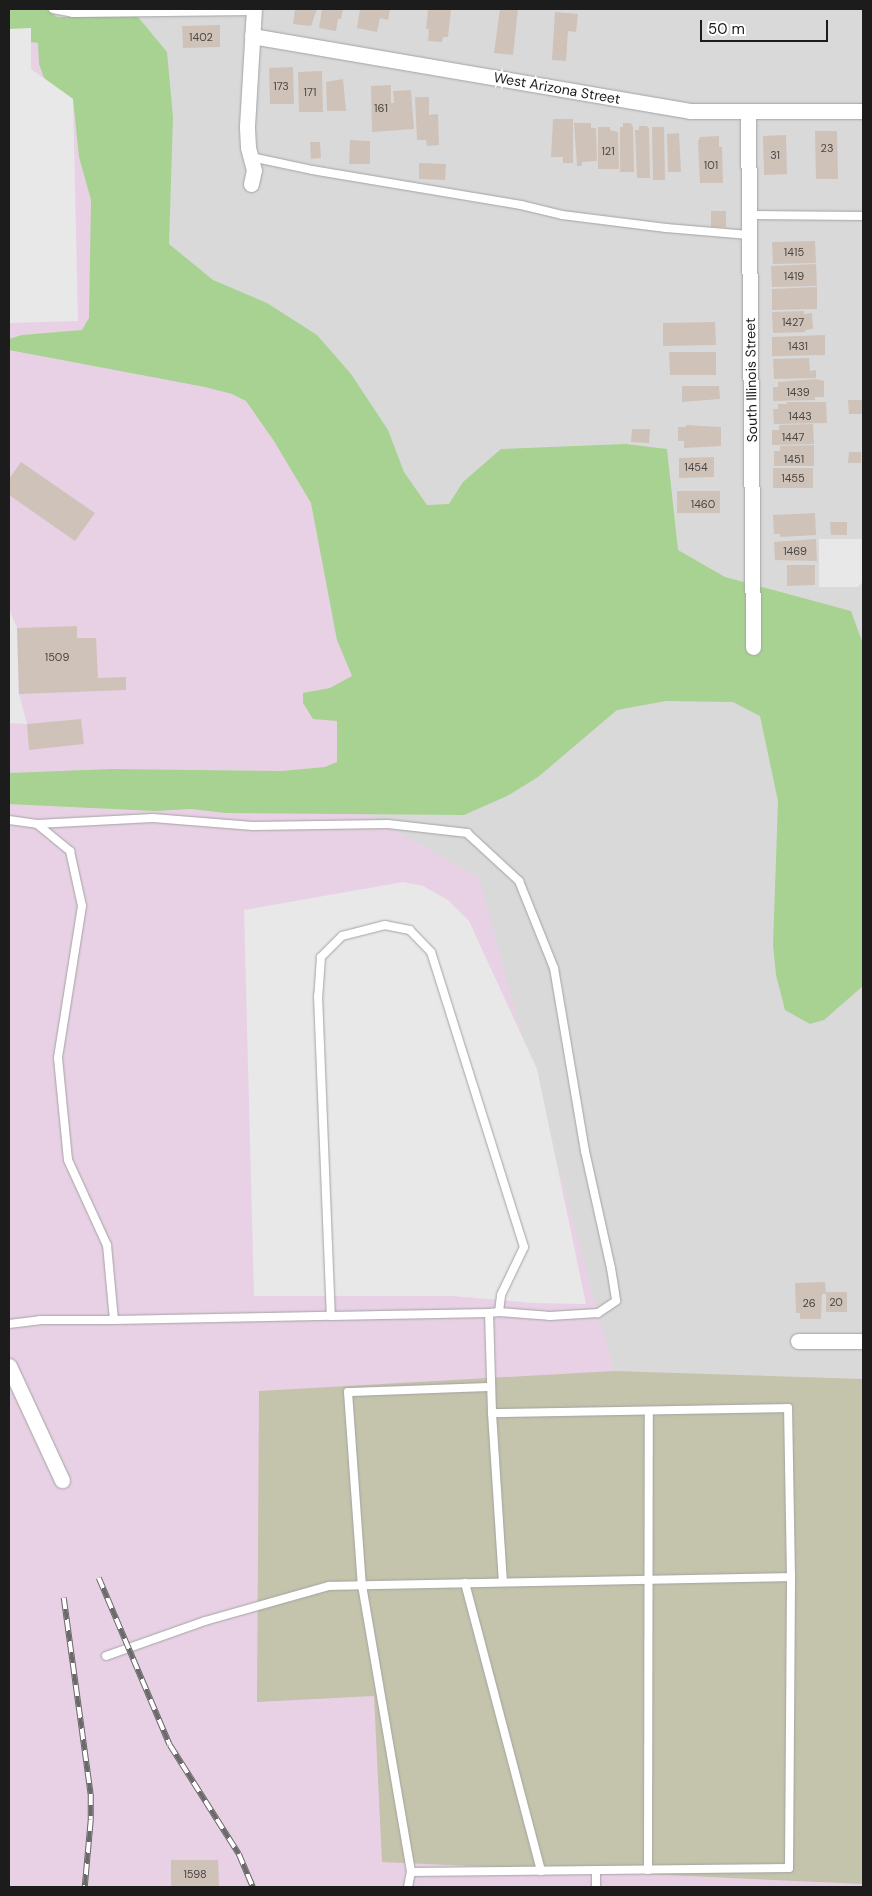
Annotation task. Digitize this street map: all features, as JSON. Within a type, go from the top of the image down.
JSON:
[{"type":"street","points":[[251,184],[254,170],[247,126],[254,10]]},
{"type":"street","name":"West Arizona Street","points":[[252,36],[690,112],[863,111]]},
{"type":"street","name":"South Illinois Street","points":[[748,113],[754,647]]},
{"type":"street","points":[[798,1342],[863,1342]]},
{"type":"street","points":[[9,1366],[62,1480]]},
{"type":"lane","points":[[53,9],[73,13],[254,10]]},
{"type":"lane","points":[[251,157],[312,170],[521,205],[562,215],[666,228],[749,235]]},
{"type":"lane","points":[[749,215],[863,216]]},
{"type":"lane","points":[[9,820],[37,824],[153,818],[253,826],[388,824],[467,833],[519,881],[554,968],[585,1151],[611,1268],[616,1301],[598,1313],[550,1316],[499,1312],[40,1320],[9,1324]]},
{"type":"lane","points":[[37,824],[70,851],[82,906],[58,1058],[68,1160],[107,1245],[114,1320]]},
{"type":"lane","points":[[331,1316],[318,996],[321,957],[342,936],[386,925],[410,930],[431,952],[524,1247],[501,1295],[499,1312]]},
{"type":"lane","points":[[489,1313],[492,1412],[503,1582]]},
{"type":"lane","points":[[408,1887],[411,1872],[362,1585],[348,1392],[491,1387]]},
{"type":"lane","points":[[411,1872],[789,1868],[791,1577],[788,1408],[492,1412]]},
{"type":"lane","points":[[648,1870],[649,1410]]},
{"type":"lane","points":[[106,1656],[205,1621],[329,1586],[791,1577]]},
{"type":"lane","points":[[465,1583],[541,1871]]},
{"type":"lane","points":[[596,1870],[596,1887]]},
{"type":"shaded area","points":[[9,9],[863,9],[863,1887],[9,1887]]},
{"type":"shaded area","points":[[31,28],[31,69],[73,99],[78,321],[9,323],[9,29]]},
{"type":"shaded area","points":[[9,39],[39,43],[39,64],[44,78],[73,99],[79,157],[91,200],[91,302],[89,318],[82,330],[22,335],[9,339]]},
{"type":"shaded area","points":[[9,350],[205,387],[232,394],[246,401],[274,441],[311,503],[337,640],[353,676],[330,688],[303,693],[313,719],[337,721],[337,762],[325,767],[282,771],[112,769],[9,773]]},
{"type":"shaded area","points":[[819,539],[863,539],[863,581],[858,587],[819,587]]},
{"type":"shaded area","points":[[9,609],[17,628],[19,694],[27,724],[9,723]]},
{"type":"shaded area","points":[[9,804],[155,811],[191,809],[226,813],[367,814],[479,878],[614,1371],[863,1379],[863,1887],[9,1887]]},
{"type":"shaded area","points":[[403,882],[423,886],[448,900],[469,921],[537,1069],[586,1304],[533,1303],[452,1296],[254,1296],[244,910]]},
{"type":"shaded area","points":[[614,1371],[863,1379],[863,1884],[382,1862],[374,1696],[257,1702],[259,1391]]},
{"type":"green space","points":[[9,9],[47,9],[57,17],[138,17],[167,52],[173,117],[169,244],[213,280],[267,303],[317,335],[351,374],[388,430],[404,472],[427,505],[449,504],[463,482],[501,449],[625,444],[667,449],[678,550],[725,577],[851,611],[863,644],[863,986],[824,1020],[810,1024],[785,1010],[776,975],[773,945],[778,801],[760,716],[733,702],[666,701],[617,710],[538,777],[507,796],[464,815],[226,813],[191,809],[155,811],[9,804],[9,773],[112,769],[282,771],[325,767],[337,762],[337,721],[313,719],[303,703],[303,693],[330,688],[352,676],[337,640],[311,503],[274,441],[246,401],[232,394],[205,387],[9,350],[9,339],[22,335],[82,330],[89,318],[91,200],[79,157],[73,99],[44,78],[39,64],[38,43],[9,39]]},
{"type":"building","points":[[295,9],[317,9],[311,26],[293,24]]},
{"type":"building","points":[[322,9],[343,9],[341,19],[338,19],[336,31],[319,28]]},
{"type":"building","points":[[360,9],[390,10],[388,20],[380,18],[377,32],[357,28]]},
{"type":"building","points":[[428,9],[451,9],[448,37],[443,37],[442,42],[428,41],[429,29],[426,29]]},
{"type":"building","points":[[500,9],[518,9],[513,55],[494,53]]},
{"type":"building","points":[[555,12],[578,14],[576,32],[568,31],[566,61],[552,60]]},
{"type":"building","points":[[220,25],[220,47],[183,48],[182,26]]},
{"type":"building","points":[[293,67],[294,104],[270,104],[269,68]]},
{"type":"building","points":[[322,71],[323,112],[299,112],[298,72]]},
{"type":"building","points":[[343,79],[346,111],[327,111],[326,82]]},
{"type":"building","points":[[391,85],[391,103],[394,103],[393,91],[411,90],[414,129],[372,132],[371,86]]},
{"type":"building","points":[[415,97],[429,97],[429,115],[438,114],[439,145],[427,146],[426,140],[417,140]]},
{"type":"building","points":[[553,119],[573,119],[573,163],[563,163],[563,157],[551,157]]},
{"type":"building","points":[[574,123],[591,123],[591,128],[596,128],[597,161],[582,162],[582,166],[577,166]]},
{"type":"building","points":[[623,123],[631,123],[633,127],[634,172],[620,172],[620,127],[623,127]]},
{"type":"building","points":[[639,126],[647,126],[649,129],[650,178],[637,178],[635,130],[639,130]]},
{"type":"building","points":[[598,127],[610,127],[610,130],[618,132],[619,169],[598,169]]},
{"type":"building","points":[[652,127],[664,127],[665,180],[653,180]]},
{"type":"building","points":[[815,131],[837,131],[838,179],[816,179]]},
{"type":"building","points":[[679,133],[681,172],[668,172],[667,134]]},
{"type":"building","points":[[786,135],[787,174],[764,175],[763,136]]},
{"type":"building","points":[[719,136],[719,147],[722,147],[723,183],[700,183],[698,142],[700,137]]},
{"type":"building","points":[[350,140],[370,141],[370,164],[349,164]]},
{"type":"building","points":[[310,142],[320,142],[321,158],[311,159]]},
{"type":"building","points":[[419,163],[446,164],[445,180],[419,179]]},
{"type":"building","points":[[711,211],[726,211],[726,227],[711,227]]},
{"type":"building","points":[[815,241],[816,263],[773,264],[772,242]]},
{"type":"building","points":[[816,264],[817,286],[772,287],[771,266]]},
{"type":"building","points":[[817,287],[817,309],[772,310],[772,289]]},
{"type":"building","points":[[804,311],[804,314],[812,313],[813,329],[805,330],[805,332],[773,333],[772,312]]},
{"type":"building","points":[[715,322],[716,345],[663,346],[663,323]]},
{"type":"building","points":[[825,335],[825,355],[772,356],[772,337]]},
{"type":"building","points":[[669,352],[716,352],[716,375],[670,375]]},
{"type":"building","points":[[809,358],[810,371],[816,370],[816,378],[774,379],[773,359]]},
{"type":"building","points":[[816,379],[824,381],[824,397],[815,397],[815,400],[773,401],[773,387],[778,387],[778,382]]},
{"type":"building","points":[[682,386],[719,386],[720,399],[682,402]]},
{"type":"building","points":[[848,400],[863,400],[863,414],[849,414]]},
{"type":"building","points":[[787,402],[826,402],[827,423],[774,424],[773,409],[778,409],[778,404],[787,404]]},
{"type":"building","points":[[813,424],[814,444],[772,445],[772,430],[779,430],[779,425]]},
{"type":"building","points":[[686,425],[721,427],[721,446],[684,448],[684,441],[678,441],[678,427],[686,427]]},
{"type":"building","points":[[632,429],[650,429],[649,443],[631,442]]},
{"type":"building","points":[[814,445],[814,466],[774,466],[774,451],[780,451],[780,446]]},
{"type":"building","points":[[849,452],[861,452],[861,463],[848,463]]},
{"type":"building","points":[[714,457],[714,477],[679,478],[679,458]]},
{"type":"building","points":[[21,462],[95,513],[75,541],[9,495],[9,479]]},
{"type":"building","points":[[773,468],[813,468],[813,488],[773,488]]},
{"type":"building","points":[[677,491],[720,491],[720,513],[677,513]]},
{"type":"building","points":[[815,513],[816,535],[780,537],[780,534],[774,534],[773,515]]},
{"type":"building","points":[[830,522],[847,522],[847,535],[831,535]]},
{"type":"building","points":[[816,539],[817,561],[775,560],[774,542]]},
{"type":"building","points":[[787,565],[815,565],[815,585],[787,586]]},
{"type":"building","points":[[77,626],[77,638],[96,638],[98,678],[126,677],[126,690],[19,694],[17,628]]},
{"type":"building","points":[[81,719],[84,744],[29,750],[27,724]]},
{"type":"building","points":[[825,1282],[826,1294],[822,1294],[821,1319],[800,1319],[800,1313],[796,1313],[795,1283]]},
{"type":"building","points":[[826,1292],[847,1292],[847,1312],[826,1312]]},
{"type":"building","points":[[171,1860],[218,1860],[219,1887],[171,1887]]},
{"type":"railway","points":[[99,1578],[170,1745],[239,1854],[253,1887]]},
{"type":"railway","points":[[64,1598],[91,1794],[91,1820],[85,1887]]}]
